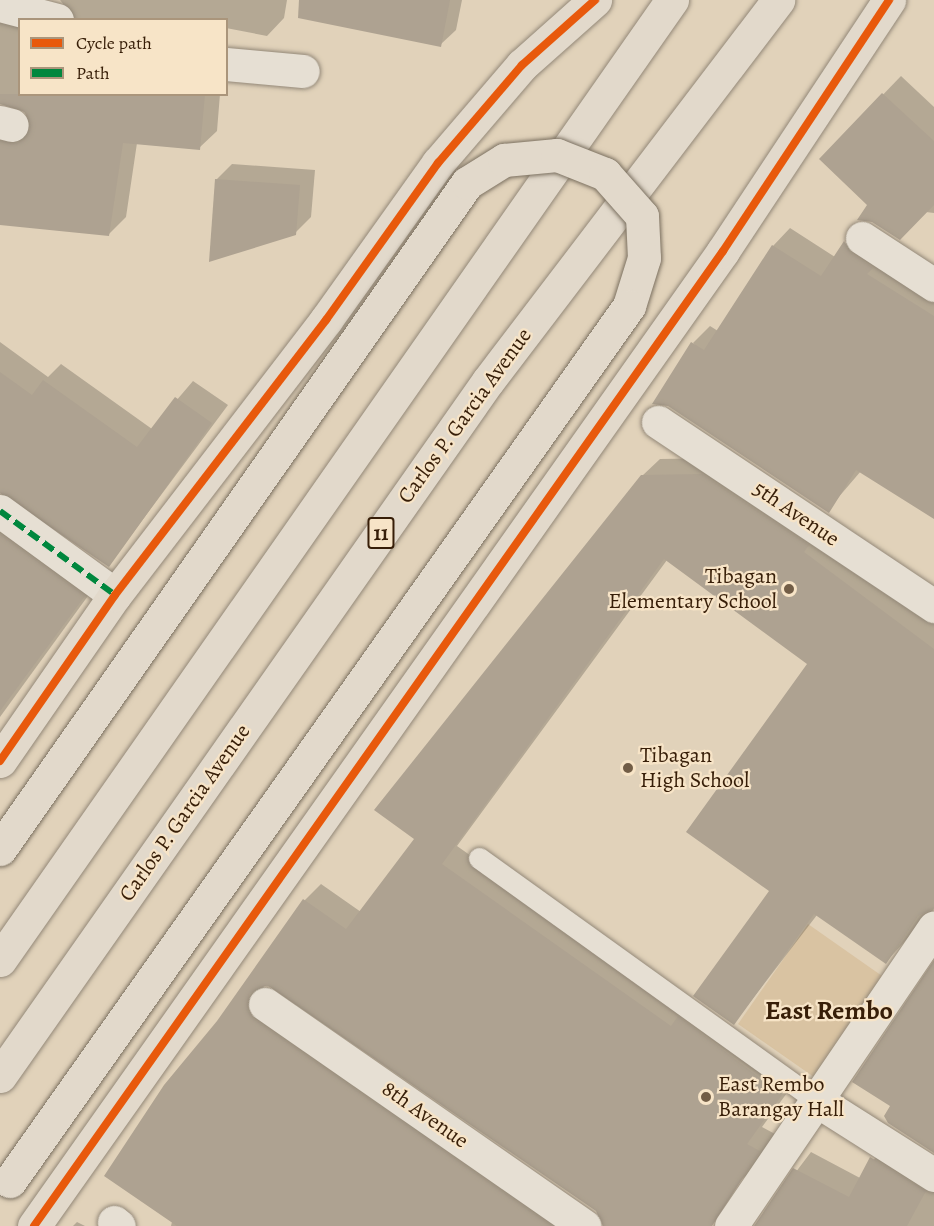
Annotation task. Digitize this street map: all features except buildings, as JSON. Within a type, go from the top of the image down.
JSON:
[{"type":"main road","points":[[0,761],[115,595],[326,320],[438,163],[522,65],[595,0]]},
{"type":"main road","points":[[0,960],[672,0]]},
{"type":"main road","name":"Carlos P. Garcia Avenue","points":[[0,1076],[488,381],[778,0]]},
{"type":"main road","points":[[34,1226],[717,261],[889,0]]},
{"type":"main road","points":[[0,849],[467,183],[504,160],[557,155],[605,174],[642,216],[644,258],[629,306],[5,1189]]},
{"type":"street","points":[[0,5],[49,18]]},
{"type":"street","points":[[228,64],[303,71]]},
{"type":"street","points":[[862,238],[934,285]]},
{"type":"street","name":"5th Avenue","points":[[658,422],[934,606]]},
{"type":"street","points":[[0,511],[115,595]]},
{"type":"street","points":[[731,1226],[934,927]]},
{"type":"street","name":"8th Avenue","points":[[265,1004],[585,1226]]},
{"type":"street","points":[[816,1100],[934,1175]]},
{"type":"lane","points":[[479,858],[816,1100]]},
{"type":"shaded area","points":[[808,924],[887,980],[817,1080],[738,1024]]},
{"type":"marked path","points":[[0,511],[115,595]]},
{"type":"cycle path","points":[[0,761],[115,595],[326,320],[438,163],[522,65],[595,0]]},
{"type":"cycle path","points":[[34,1226],[723,251],[889,0]]},
{"type":"place","name":"Tibagan Elementary School","points":[[789,589]]},
{"type":"place","name":"Tibagan High School","points":[[628,768]]},
{"type":"place","name":"East Rembo Barangay Hall","points":[[706,1097]]},
{"type":"district","name":"East Rembo","points":[[829,1011]]}]
